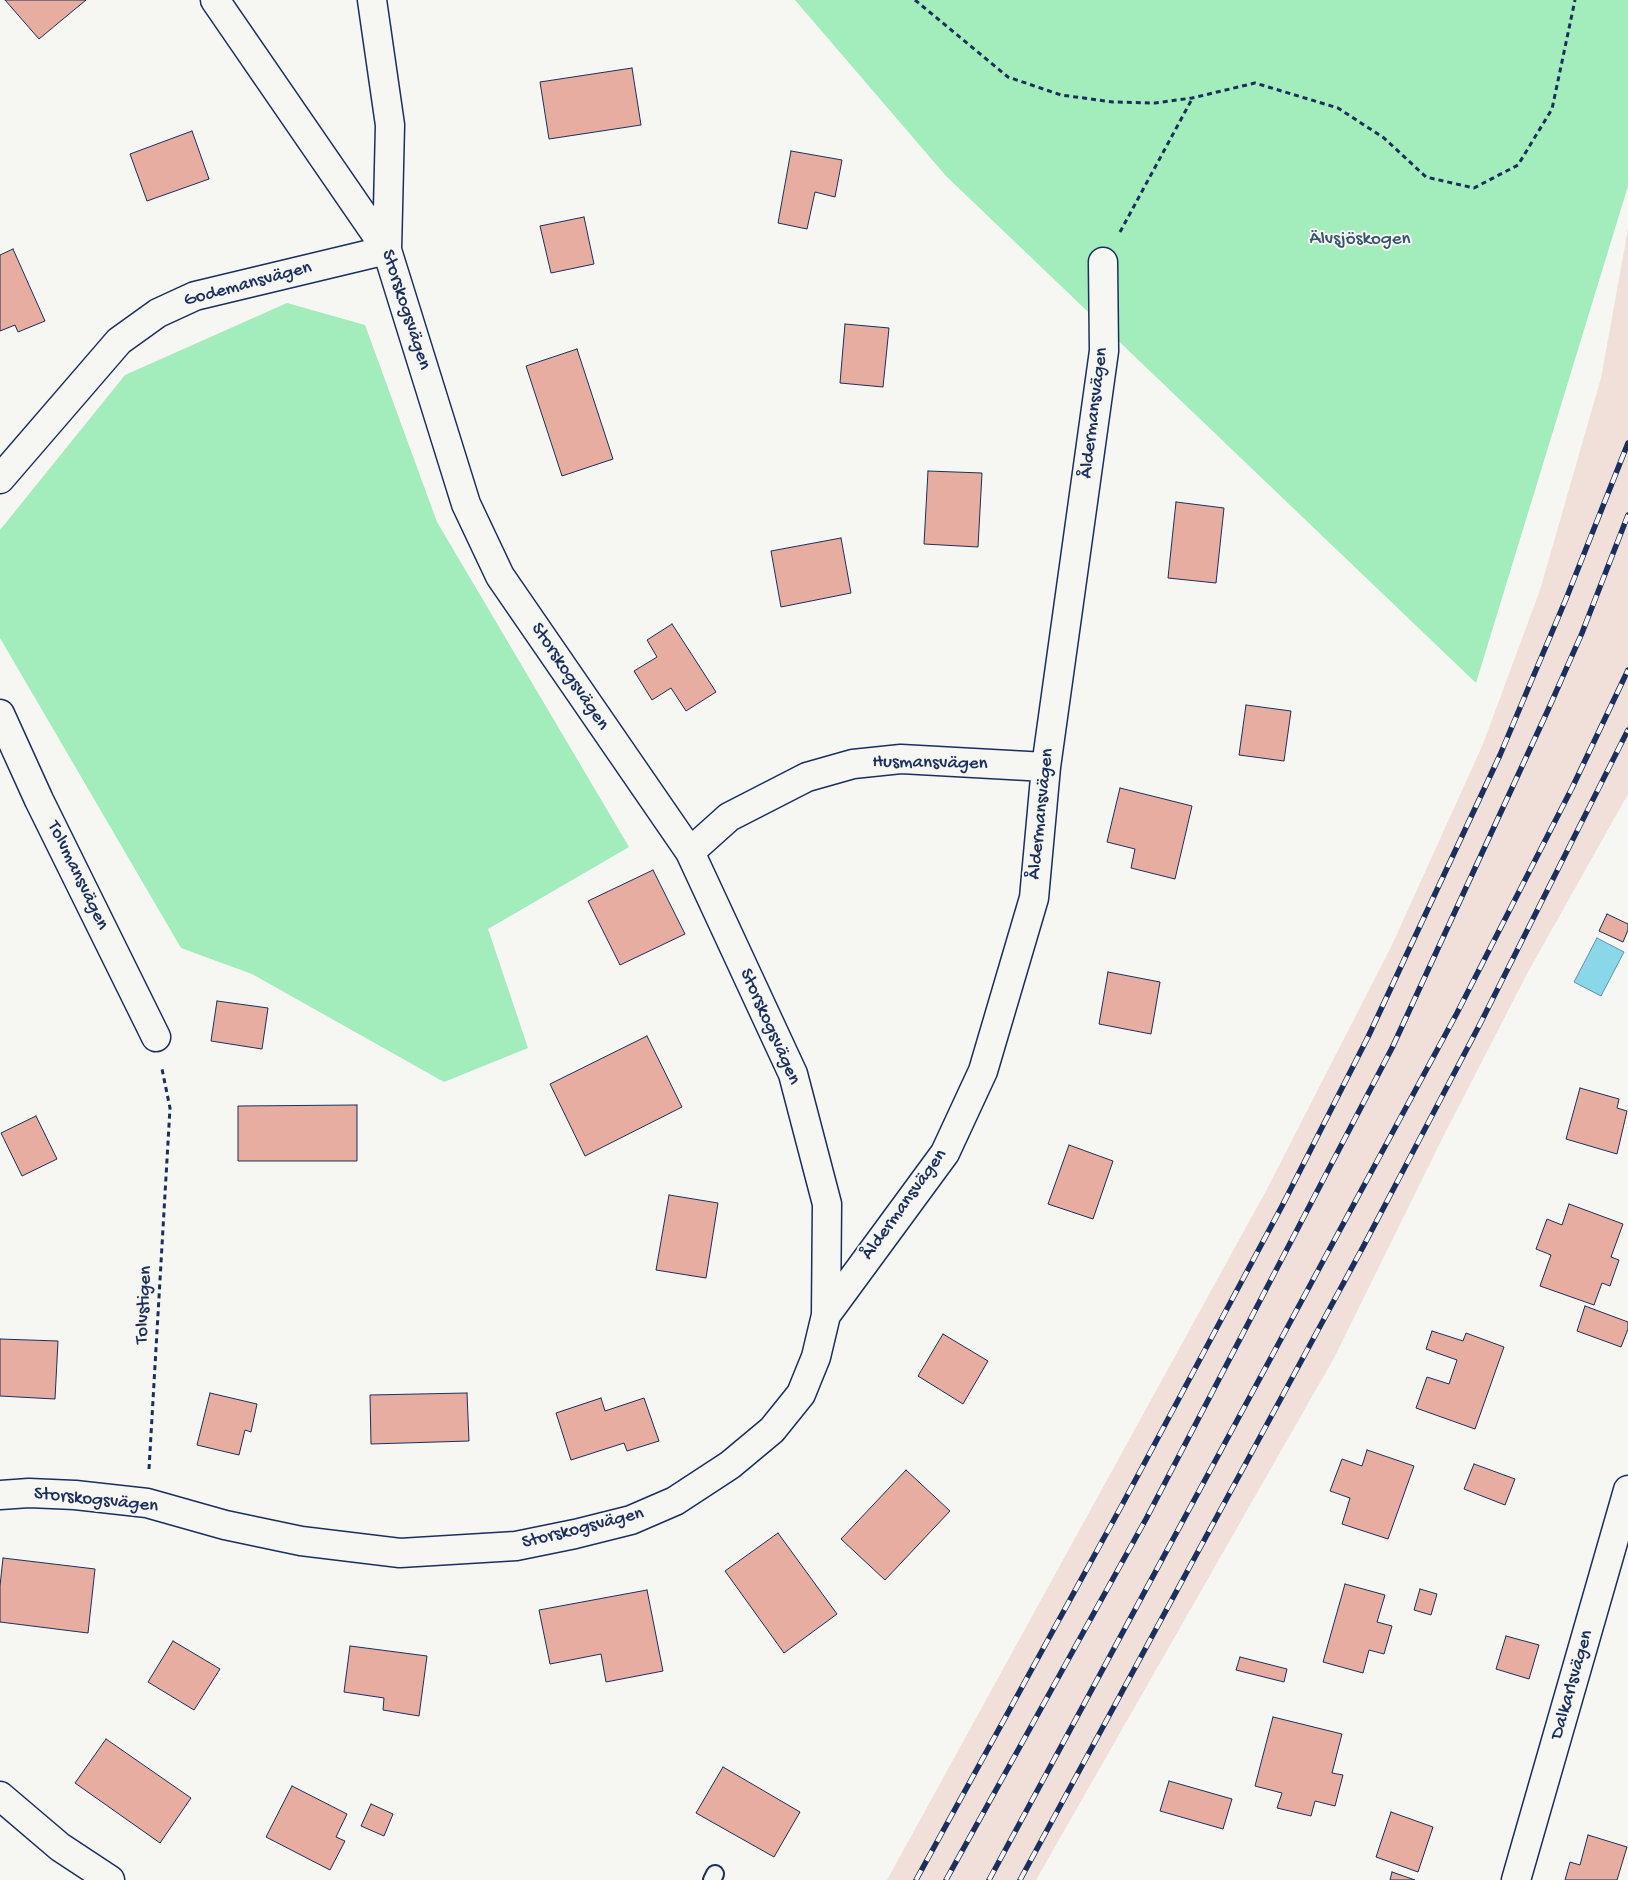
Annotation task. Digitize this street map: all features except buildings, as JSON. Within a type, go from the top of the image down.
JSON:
[{"type":"street","name":"Storskogsvägen","points":[[0,1495],[29,1493],[75,1495],[147,1503],[225,1525],[301,1541],[400,1553],[516,1546],[631,1520],[675,1501],[730,1465],[772,1430],[801,1394],[816,1357],[826,1315],[827,1204],[793,1074],[690,852],[500,576],[466,504],[387,250],[215,0]]},
{"type":"street","points":[[372,0],[390,125],[387,250]]},
{"type":"street","name":"Godemansvägen","points":[[0,479],[119,341],[158,313],[195,296],[387,250]]},
{"type":"street","name":"Åldermansvägen","points":[[826,1315],[945,1153],[983,1071],[1034,898],[1046,767],[1104,351],[1103,262]]},
{"type":"street","name":"Tolvmansvägen","points":[[0,714],[39,800],[156,1037]]},
{"type":"street","name":"Husmansvägen","points":[[690,852],[729,817],[807,777],[853,764],[901,759],[1046,767]]},
{"type":"street","name":"Dalkarlsvägen","points":[[1516,1880],[1628,1490]]},
{"type":"street","points":[[0,1796],[60,1846],[110,1880]]},
{"type":"path","points":[[915,0],[1008,77],[1061,95],[1113,102],[1155,103],[1192,98],[1255,83],[1338,108],[1384,138],[1426,177],[1474,188],[1518,165],[1552,109],[1575,0]]},
{"type":"path","points":[[1103,262],[1192,98]]},
{"type":"path","name":"Tolvstigen","points":[[147,1503],[170,1108]]},
{"type":"shaded area","points":[[1628,229],[1628,794],[1528,972],[1443,1137],[1334,1358],[1036,1880],[887,1880],[1267,1189],[1392,945],[1483,744],[1540,590],[1601,378]]},
{"type":"green space","name":"Älvsjöskogen","points":[[795,0],[1628,0],[1628,186],[1476,683],[946,176]]},
{"type":"green space","points":[[287,303],[365,325],[437,522],[629,847],[488,929],[528,1048],[444,1082],[252,974],[181,948],[0,638],[0,530],[125,375]]},
{"type":"water","points":[[1597,938],[1624,952],[1601,996],[1574,982]]},
{"type":"railway","points":[[916,1880],[1122,1505],[1282,1206],[1368,1037],[1500,755],[1566,599],[1628,443]]},
{"type":"railway","points":[[946,1880],[1146,1519],[1392,1048],[1548,710],[1582,633],[1628,515]]},
{"type":"railway","points":[[989,1880],[1457,1013],[1572,788],[1628,670]]},
{"type":"railway","points":[[1020,1880],[1363,1247],[1480,1024],[1628,730]]}]
